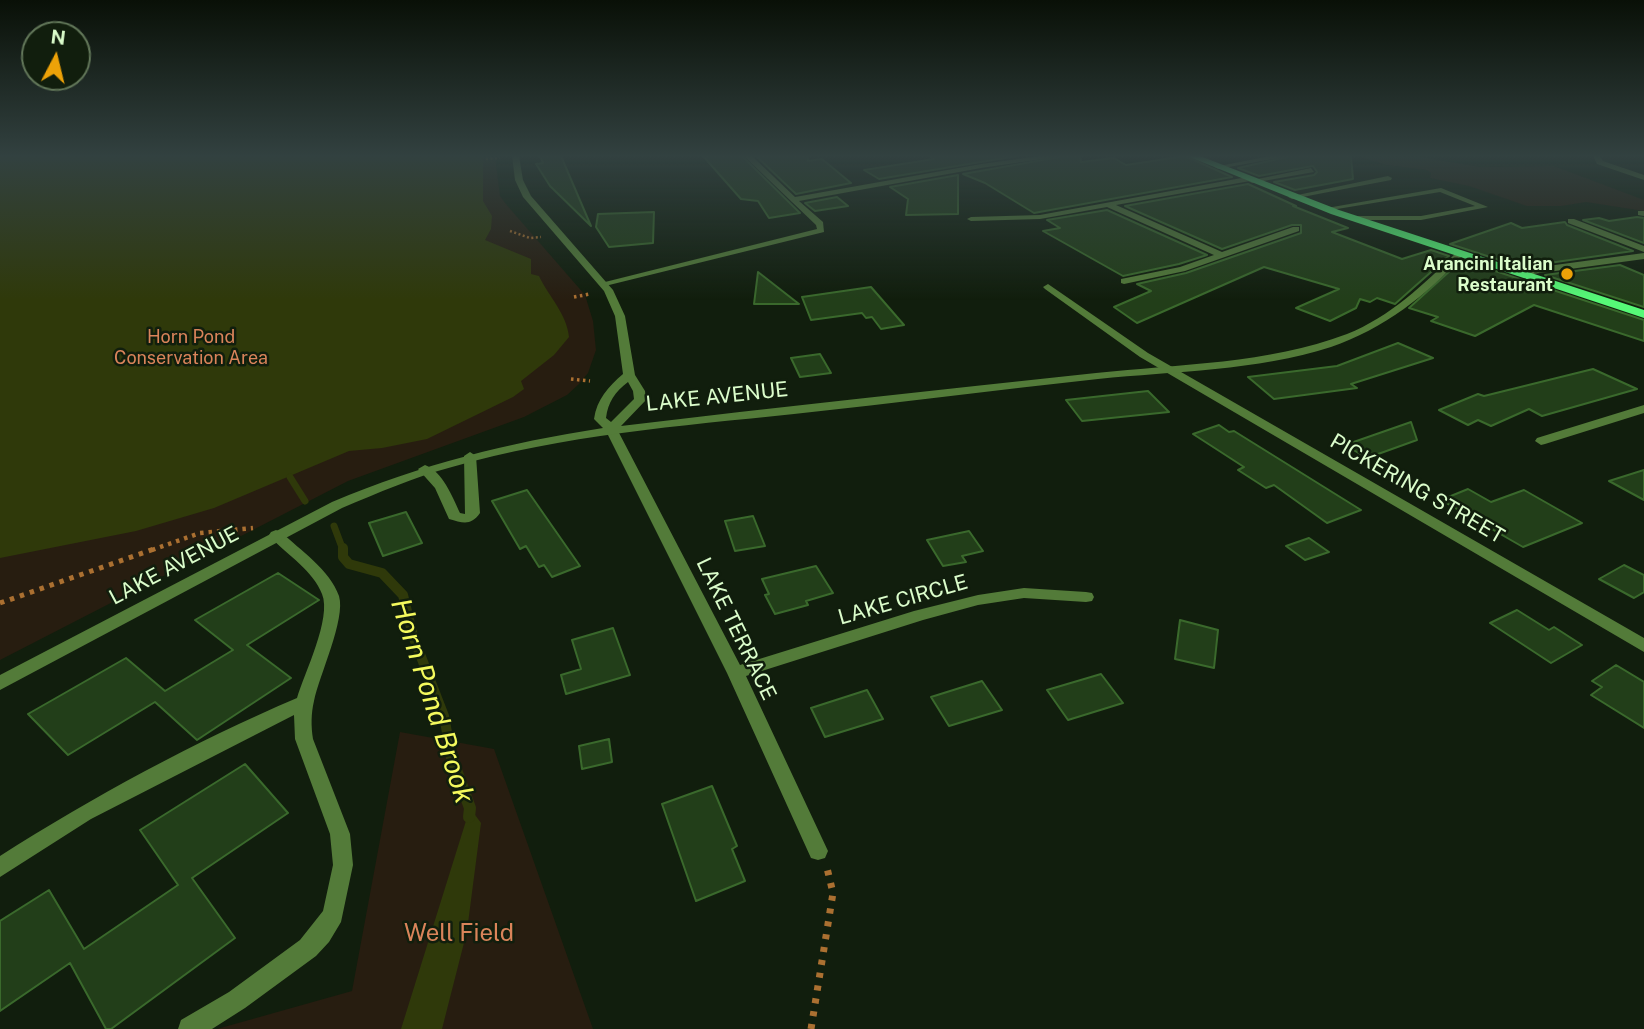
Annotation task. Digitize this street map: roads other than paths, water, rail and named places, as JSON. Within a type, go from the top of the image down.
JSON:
[{"type":"main road","points":[[1311,204],[1644,314]]},
{"type":"street","points":[[532,204],[604,285],[613,297],[620,316],[629,375],[639,391],[640,400],[611,429]]},
{"type":"street","points":[[604,285],[821,230],[820,224],[799,204]]},
{"type":"street","points":[[971,219],[1033,218],[1114,204]]},
{"type":"street","points":[[1325,209],[1355,204]]},
{"type":"street","points":[[1352,218],[1420,218],[1484,207],[1476,204]]},
{"type":"street","points":[[1108,205],[1222,255]]},
{"type":"street","points":[[1571,221],[1644,249]]},
{"type":"street","points":[[1124,281],[1182,269],[1296,229]]},
{"type":"street","name":"LAKE AVENUE","points":[[0,684],[269,530],[425,469],[470,456],[611,429],[1267,357],[1345,339],[1382,321],[1408,302],[1460,254]]},
{"type":"street","points":[[1518,273],[1644,256]]},
{"type":"street","name":"PICKERING STREET","points":[[1048,287],[1137,351],[1644,646]]},
{"type":"street","name":"LAKE TERRACE","points":[[629,375],[607,393],[600,419],[611,429],[736,673],[818,851]]},
{"type":"street","points":[[1541,441],[1644,408]]},
{"type":"street","points":[[425,469],[441,487],[454,516],[468,519],[473,513],[470,456]]},
{"type":"street","points":[[190,1029],[237,1000],[308,948],[321,934],[333,915],[343,864],[340,834],[304,739],[304,703],[331,614],[332,597],[322,581],[269,530]]},
{"type":"street","name":"LAKE CIRCLE","points":[[736,673],[920,615],[978,600],[1024,593],[1086,597]]},
{"type":"street","points":[[0,867],[84,813],[264,720],[304,703]]},
{"type":"waterway","name":"Horn Pond Brook","points":[[290,477],[305,501]]},
{"type":"waterway","name":"Horn Pond Brook","points":[[334,526],[343,550]]},
{"type":"waterway","name":"Horn Pond Brook","points":[[343,550],[343,557],[349,564],[382,573],[403,595],[413,636],[444,716],[452,760]]},
{"type":"waterway","name":"Horn Pond Brook","points":[[452,759],[470,808],[469,817]]},
{"type":"place","name":"Arancini Italian Restaurant","points":[[1567,274]]},
{"type":"park label","name":"Horn Pond Conservation Area","points":[[191,347]]},
{"type":"park label","name":"Well Field","points":[[459,934]]}]
